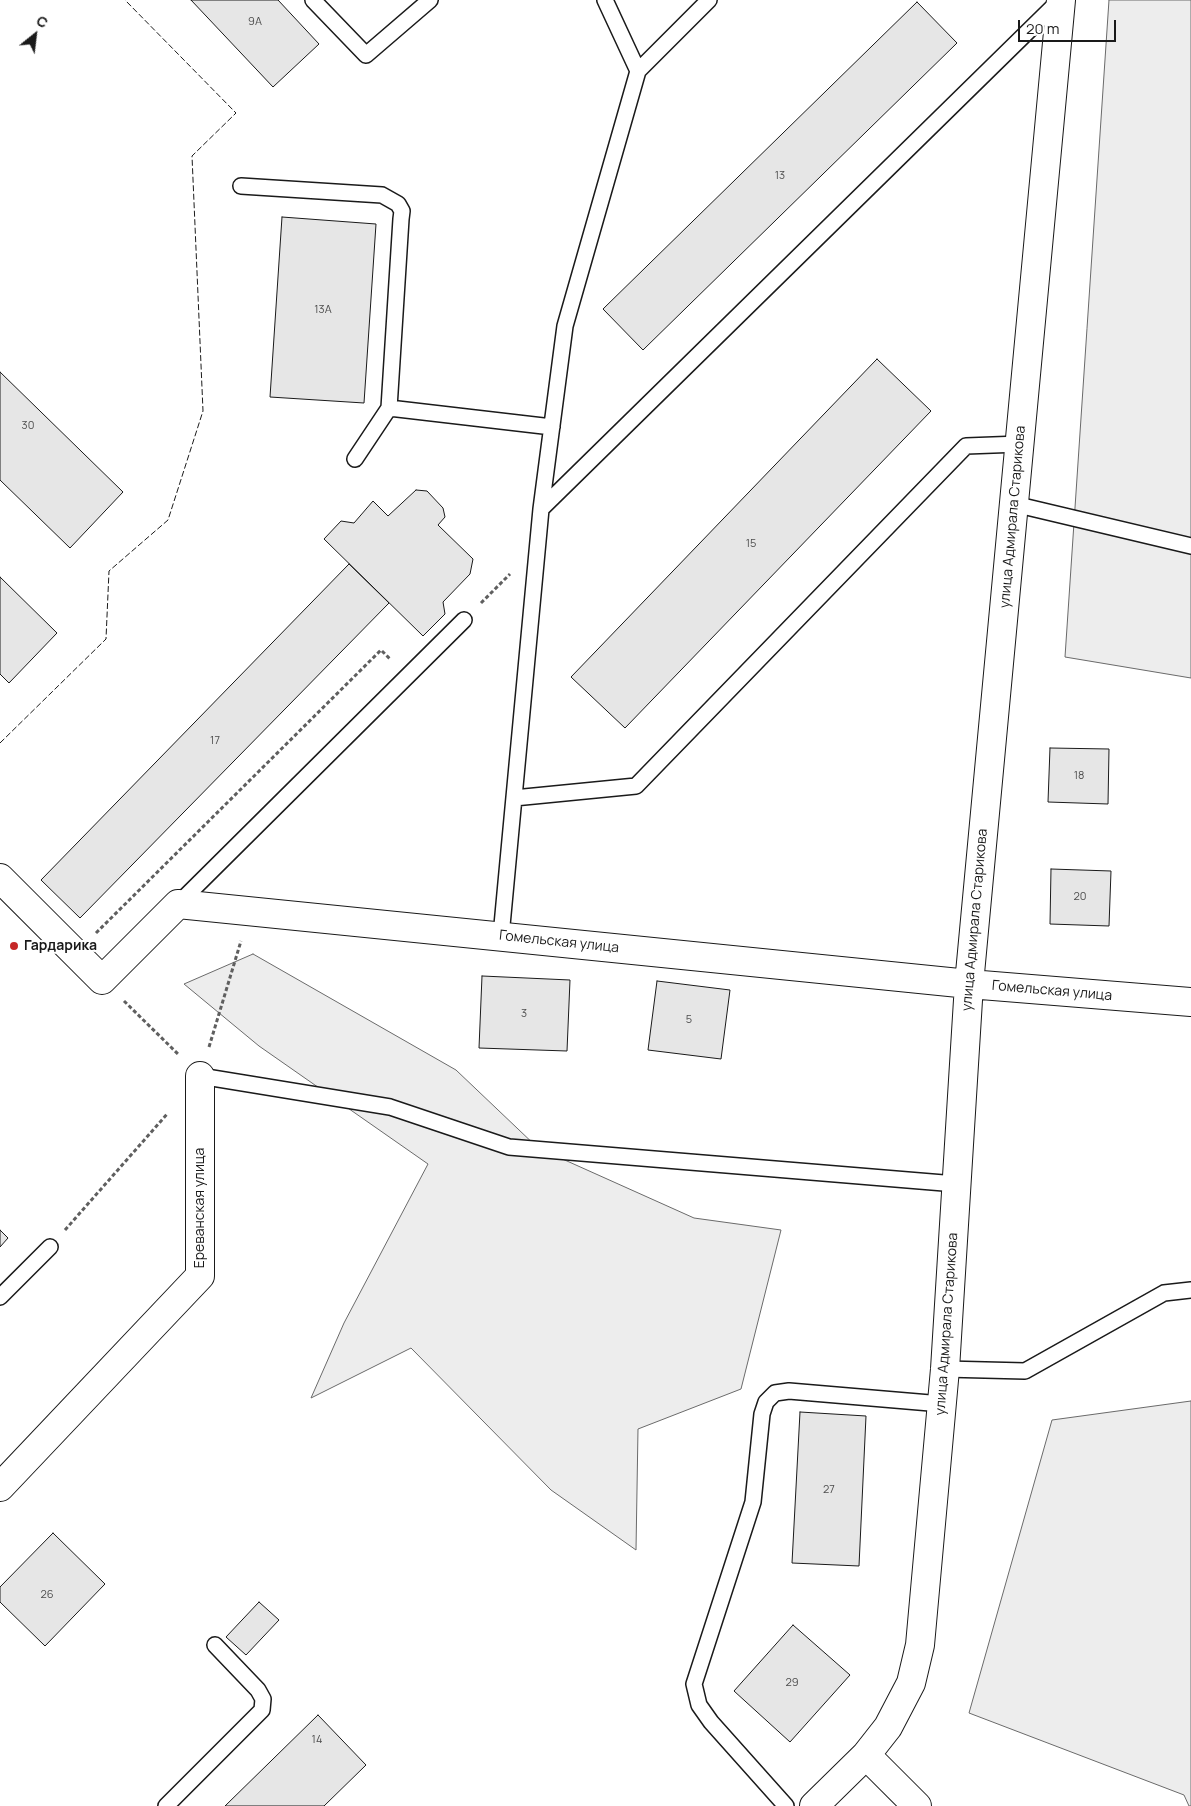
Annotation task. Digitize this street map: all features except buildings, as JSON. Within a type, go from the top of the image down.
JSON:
[{"type":"street","name":"улица Адмирала Старикова","points":[[814,1806],[866,1755],[888,1727],[911,1683],[920,1645],[946,1369],[968,984],[1061,0]]},
{"type":"street","points":[[0,878],[102,980],[178,904]]},
{"type":"street","name":"Гомельская улица","points":[[178,904],[968,984],[1191,1002]]},
{"type":"street","name":"Ереванская улица","points":[[0,1487],[200,1276],[200,1076]]},
{"type":"street","points":[[866,1755],[917,1806]]},
{"type":"lane","points":[[313,0],[366,55],[430,0]]},
{"type":"lane","points":[[605,0],[638,71]]},
{"type":"lane","points":[[502,936],[541,509],[565,326],[638,71],[710,0]]},
{"type":"lane","points":[[541,509],[1061,0]]},
{"type":"lane","points":[[241,186],[382,195],[398,204],[402,211],[389,408],[355,459]]},
{"type":"lane","points":[[389,408],[552,427]]},
{"type":"lane","points":[[514,798],[636,786],[966,446],[1020,444]]},
{"type":"lane","points":[[1014,504],[1191,546]]},
{"type":"lane","points":[[178,904],[464,620]]},
{"type":"lane","points":[[200,1076],[390,1107],[509,1147],[956,1184]]},
{"type":"lane","points":[[0,1297],[50,1248]]},
{"type":"lane","points":[[946,1369],[1026,1371],[1164,1293],[1191,1290]]},
{"type":"lane","points":[[786,1806],[711,1722],[699,1705],[694,1684],[752,1502],[762,1414],[766,1402],[774,1393],[789,1390],[942,1404]]},
{"type":"lane","points":[[166,1806],[262,1710],[263,1698],[258,1690],[215,1645]]},
{"type":"path","points":[[464,620],[538,546]]},
{"type":"path","points":[[76,954],[381,650],[408,676]]},
{"type":"path","points":[[50,1248],[200,1076],[250,912]]},
{"type":"path","points":[[102,980],[200,1076]]},
{"type":"shaded area","points":[[1109,0],[1191,0],[1191,678],[1065,657]]},
{"type":"shaded area","points":[[253,954],[456,1070],[538,1148],[694,1218],[781,1230],[741,1389],[638,1429],[636,1550],[551,1490],[411,1348],[311,1398],[344,1323],[428,1164],[259,1046],[184,984]]},
{"type":"shaded area","points":[[1191,1401],[1191,1806],[1189,1806],[1184,1795],[969,1713],[1052,1420]]},
{"type":"fence","points":[[0,743],[106,639],[109,571],[168,520],[203,411],[192,156],[236,113],[125,0]]},
{"type":"place","name":"Гардарика","points":[[14,946]]}]
